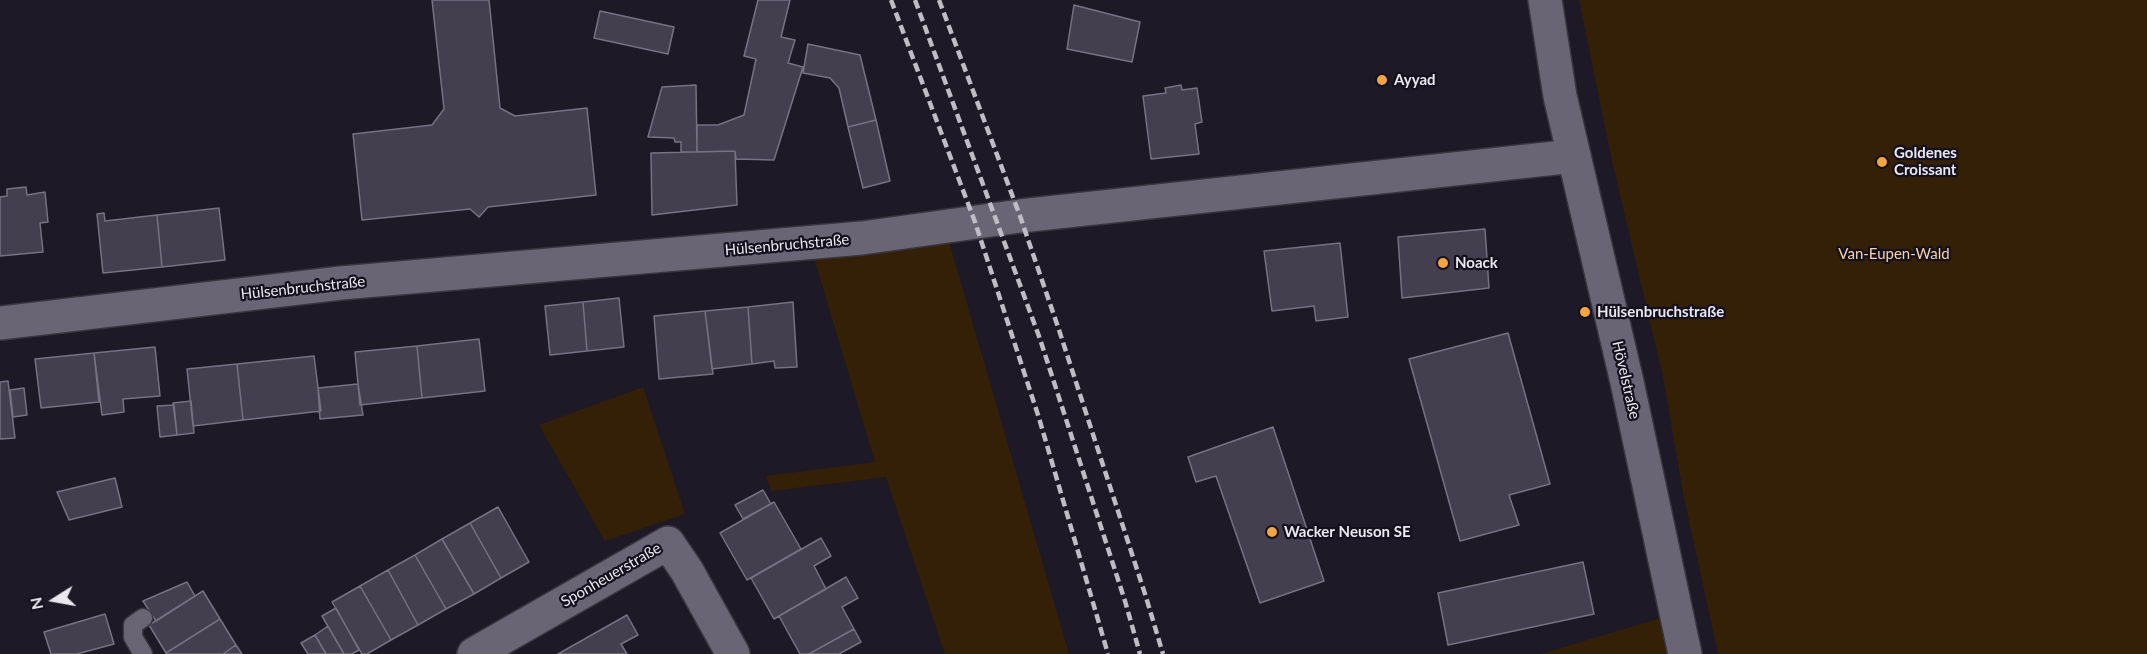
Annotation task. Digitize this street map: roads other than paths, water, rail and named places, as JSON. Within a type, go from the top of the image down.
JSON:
[{"type":"street","name":"Hövelstraße","points":[[1545,0],[1560,96],[1627,382],[1685,654]]},
{"type":"street","name":"Hülsenbruchstraße","points":[[0,323],[341,283],[862,238],[1020,216],[1574,156]]},
{"type":"street","name":"Sponheuerstraße","points":[[474,654],[668,543],[687,571],[733,654]]},
{"type":"lane","points":[[142,618],[133,626],[133,637],[143,654]]},
{"type":"railway","points":[[891,0],[975,222],[1039,418],[1108,654]]},
{"type":"railway","points":[[915,0],[1040,339],[1140,654]]},
{"type":"railway","points":[[939,0],[1020,216],[1163,654]]},
{"type":"place","name":"Ayyad","points":[[1382,80]]},
{"type":"place","name":"Goldenes Croissant","points":[[1882,162]]},
{"type":"place","name":"Noack","points":[[1443,263]]},
{"type":"place","name":"Hülsenbruchstraße","points":[[1585,312]]},
{"type":"place","name":"Wacker Neuson SE","points":[[1272,532]]},
{"type":"park label","name":"Van-Eupen-Wald","points":[[1894,254]]}]
